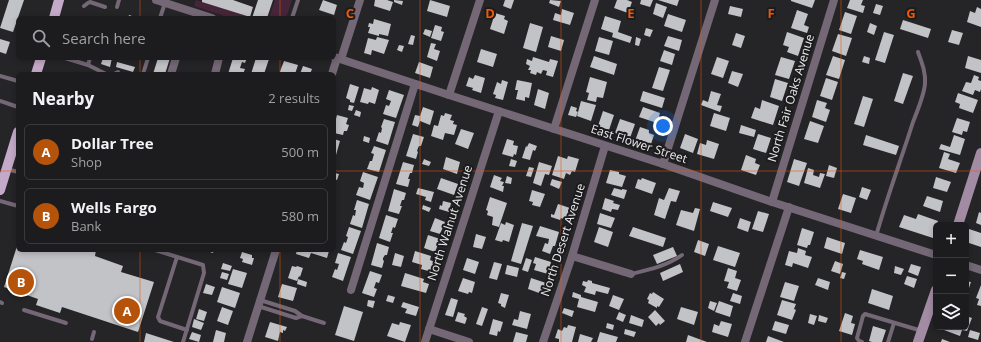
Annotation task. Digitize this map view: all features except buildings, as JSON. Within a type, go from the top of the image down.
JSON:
[{"type":"main road","points":[[55,16],[59,0]]},
{"type":"main road","points":[[37,72],[40,60]]},
{"type":"main road","points":[[0,190],[16,139]]},
{"type":"street","points":[[156,0],[190,14],[201,16]]},
{"type":"street","points":[[333,72],[360,0]]},
{"type":"street","points":[[449,96],[480,0]]},
{"type":"street","points":[[554,129],[595,0]]},
{"type":"street","points":[[663,164],[714,0]]},
{"type":"street","name":"North Fair Oaks Avenue","points":[[772,202],[834,0]]},
{"type":"street","name":"East Flower Street","points":[[337,58],[933,254]]},
{"type":"street","points":[[172,72],[175,60]]},
{"type":"street","points":[[216,72],[218,60]]},
{"type":"street","points":[[351,290],[415,84]]},
{"type":"street","name":"North Walnut Avenue","points":[[425,342],[499,111]]},
{"type":"street","name":"North Desert Avenue","points":[[543,342],[572,256],[605,146]]},
{"type":"street","points":[[959,222],[981,153]]},
{"type":"street","points":[[746,342],[789,207]]},
{"type":"street","points":[[247,342],[275,252]]},
{"type":"street","points":[[572,256],[631,274]]},
{"type":"street","points":[[969,266],[981,270]]},
{"type":"street","points":[[918,342],[935,294]]},
{"type":"street","points":[[429,329],[469,342]]},
{"type":"lane","points":[[117,7],[119,0]]},
{"type":"lane","points":[[293,16],[298,0]]},
{"type":"lane","points":[[84,6],[90,2],[105,7]]},
{"type":"lane","points":[[161,16],[165,3]]},
{"type":"lane","points":[[876,236],[925,86],[923,65],[918,52]]},
{"type":"lane","points":[[72,60],[88,65],[102,72]]},
{"type":"lane","points":[[88,65],[89,60]]},
{"type":"lane","points":[[144,72],[147,60]]},
{"type":"lane","points":[[0,76],[16,80]]},
{"type":"lane","points":[[0,101],[16,106]]},
{"type":"lane","points":[[7,169],[16,171]]},
{"type":"lane","points":[[0,201],[16,205]]},
{"type":"lane","points":[[162,252],[203,265],[204,273],[183,342]]},
{"type":"lane","points":[[631,274],[650,270],[682,255]]},
{"type":"lane","points":[[178,257],[158,317],[160,321],[187,330]]},
{"type":"lane","points":[[259,303],[296,318],[302,316],[324,323]]},
{"type":"lane","points":[[24,310],[66,323]]},
{"type":"lane","points":[[862,342],[857,338],[863,316],[865,314],[922,332]]},
{"type":"lane","points":[[888,342],[894,323]]},
{"type":"lane","points":[[92,339],[94,332]]},
{"type":"shaded area","points":[[196,0],[247,16],[225,16],[194,6]]},
{"type":"shaded area","points":[[275,0],[292,0],[287,16],[270,16]]},
{"type":"place","name":"Wells Fargo","points":[[21,282]]},
{"type":"place","name":"Dollar Tree","points":[[127,311]]}]
